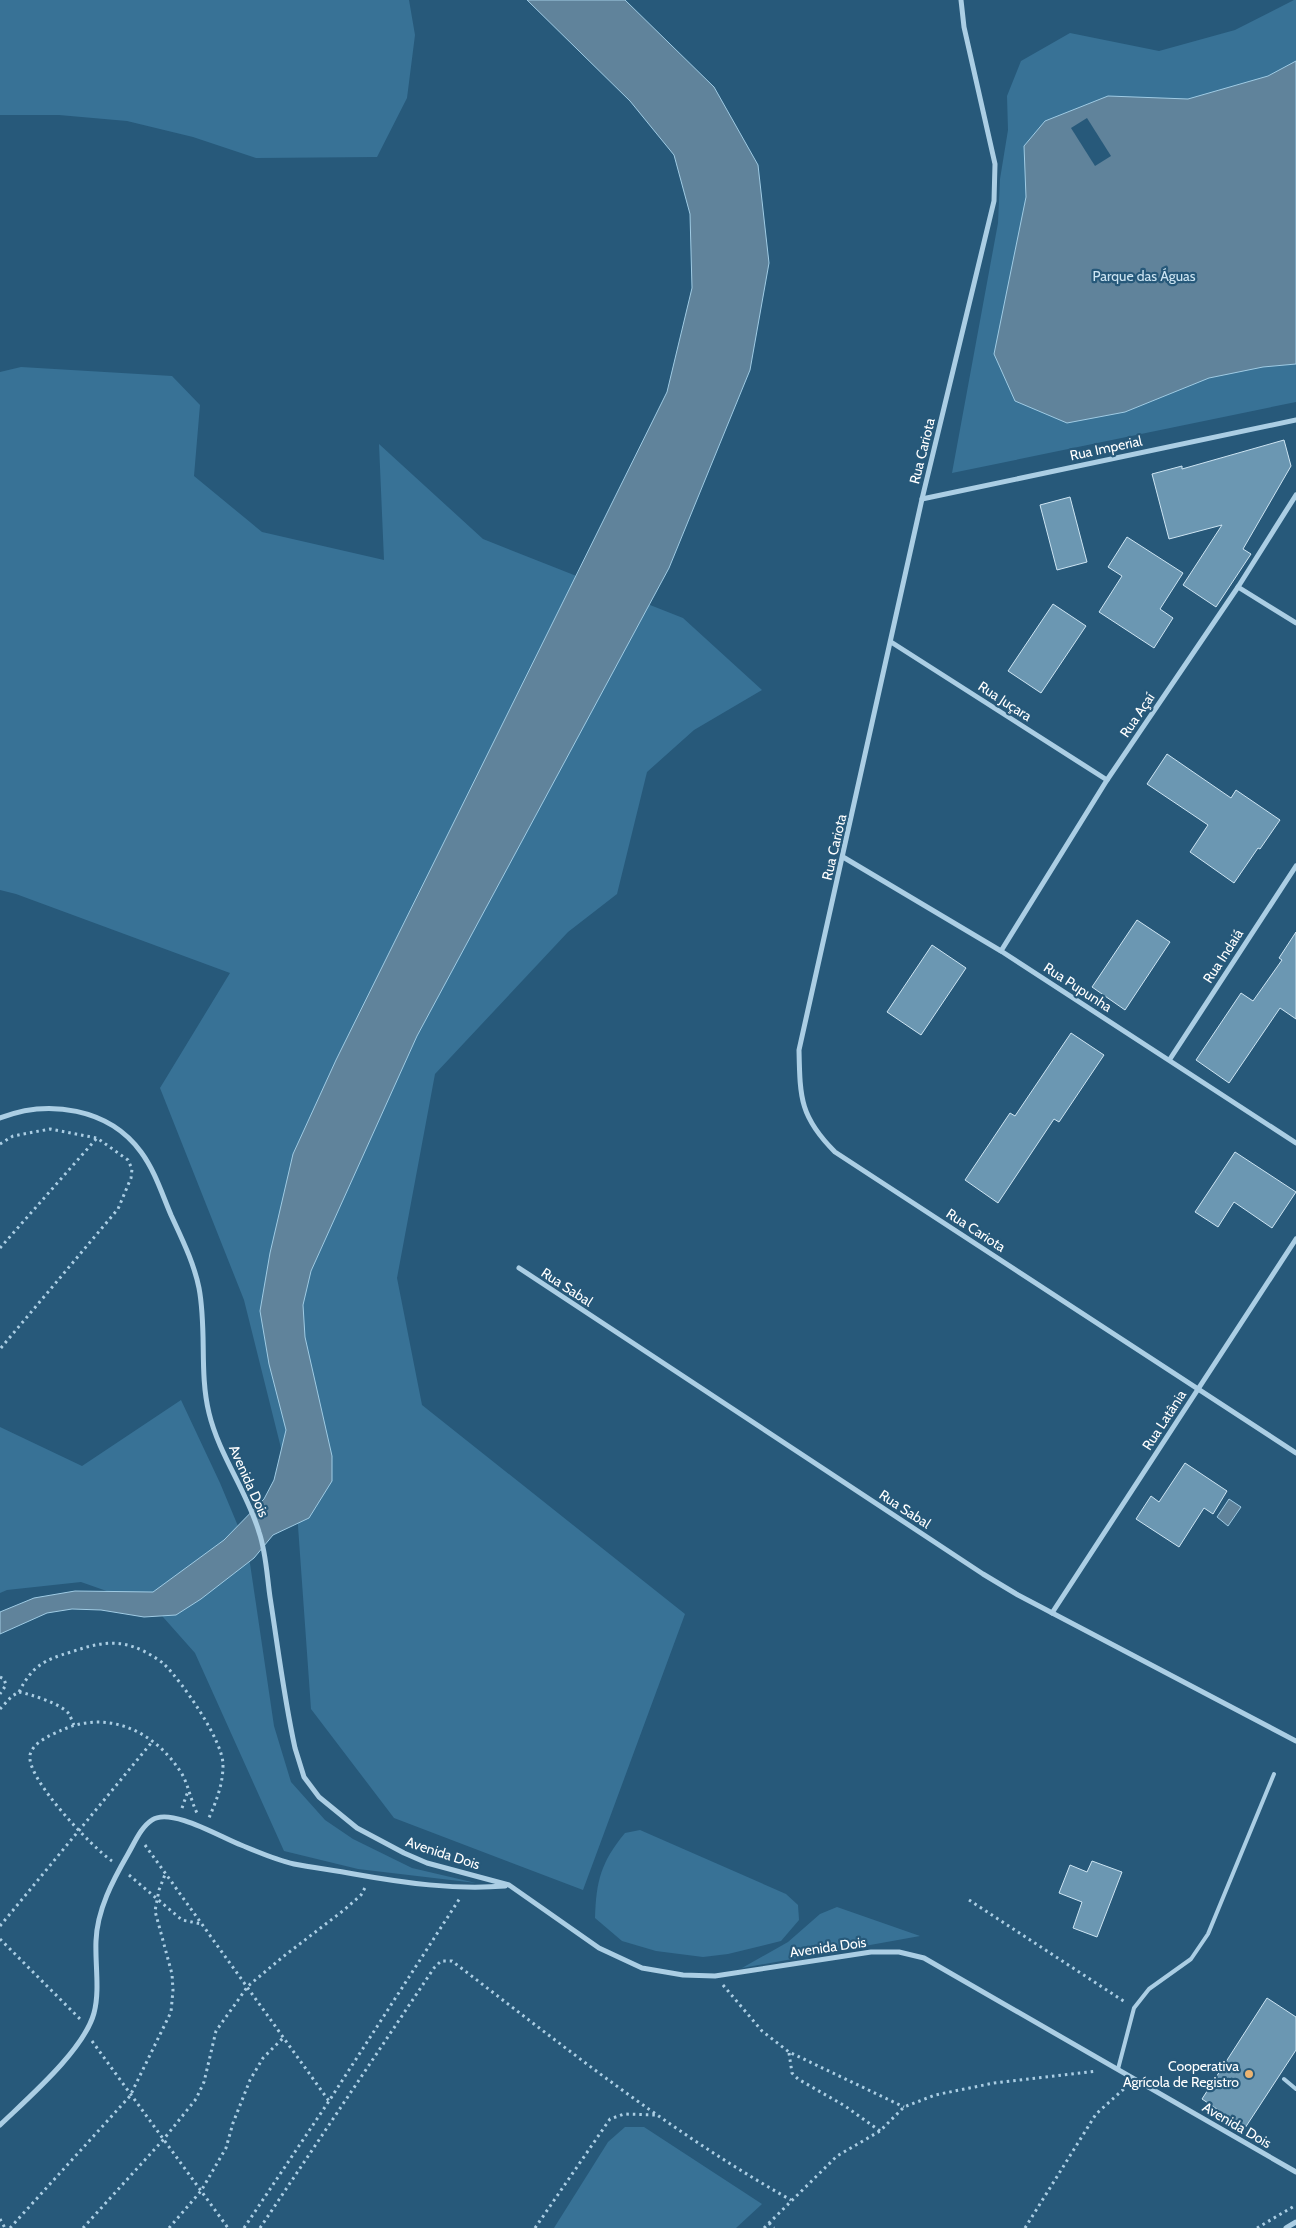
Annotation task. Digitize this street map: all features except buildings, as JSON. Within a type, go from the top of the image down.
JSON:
[{"type":"street","name":"Rua Cariota","points":[[961,0],[964,28],[995,164],[994,200],[922,499],[799,1050],[800,1088],[804,1109],[812,1126],[835,1152],[1296,1453]]},
{"type":"street","name":"Rua Imperial","points":[[922,499],[1296,420]]},
{"type":"street","name":"Rua Açaí","points":[[1001,951],[1106,780],[1238,587],[1296,495]]},
{"type":"street","points":[[1238,587],[1296,623]]},
{"type":"street","name":"Rua Juçara","points":[[891,642],[1106,780]]},
{"type":"street","name":"Rua Pupunha","points":[[843,857],[1001,951],[1170,1059],[1296,1143]]},
{"type":"street","name":"Rua Indaiá","points":[[1170,1059],[1296,866]]},
{"type":"street","name":"Avenida Dois","points":[[0,1118],[16,1112],[37,1108],[69,1110],[107,1122],[122,1131],[148,1162],[192,1263],[199,1289],[206,1399],[212,1425],[245,1493],[260,1534],[290,1723],[304,1777],[319,1797],[336,1813],[382,1842],[427,1863],[508,1885],[599,1948],[642,1968],[683,1975],[715,1976],[871,1952],[899,1952],[931,1962],[1136,2078],[1296,2172]]},
{"type":"street","name":"Rua Latânia","points":[[1052,1613],[1296,1240]]},
{"type":"street","name":"Rua Sabal","points":[[519,1268],[983,1574],[1052,1613],[1296,1741]]},
{"type":"street","points":[[0,2126],[53,2072],[86,2032],[94,2013],[96,1997],[96,1938],[99,1921],[119,1866],[138,1836],[154,1818],[170,1818],[211,1831],[278,1860],[371,1877],[466,1888],[508,1885]]},
{"type":"street","points":[[1286,2228],[1296,2222]]},
{"type":"lane","points":[[1118,2069],[1134,2008],[1149,1989],[1191,1959],[1208,1934],[1274,1774]]},
{"type":"lane","points":[[1284,2079],[1296,2089]]},
{"type":"path","points":[[0,1144],[13,1136],[50,1129],[97,1138],[128,1160],[132,1169],[131,1178],[118,1209],[0,1349]]},
{"type":"path","points":[[0,1248],[97,1138]]},
{"type":"path","points":[[0,1709],[19,1692],[27,1676],[47,1659],[101,1643],[134,1647],[163,1663],[187,1692],[214,1736],[223,1763],[219,1796],[206,1826]]},
{"type":"path","points":[[0,1677],[6,1685],[0,1694]]},
{"type":"path","points":[[19,1692],[29,1694],[62,1708],[70,1714],[74,1725]]},
{"type":"path","points":[[189,1789],[181,1773],[152,1742],[143,1734],[123,1724],[93,1722],[74,1725],[45,1738],[33,1749],[30,1756],[31,1765],[53,1801],[102,1854],[119,1866],[182,1920],[202,1924]]},
{"type":"path","points":[[0,1926],[152,1742]]},
{"type":"path","points":[[138,1836],[166,1872],[330,2101]]},
{"type":"path","points":[[10,2228],[130,2096],[171,2012],[172,1974],[155,1911],[166,1872]]},
{"type":"path","points":[[83,2228],[163,2140],[196,2099],[204,2082],[216,2031],[248,1986],[284,1956],[320,1930],[361,1895],[371,1877]]},
{"type":"path","points":[[244,2228],[330,2101],[466,1888]]},
{"type":"path","points":[[968,1900],[1134,2008]]},
{"type":"path","points":[[0,1939],[78,2016],[86,2032],[130,2096],[228,2228]]},
{"type":"path","points":[[260,2228],[434,1968],[442,1961],[452,1960],[657,2115],[743,2173],[791,2200]]},
{"type":"path","points":[[715,1976],[762,2031],[789,2052],[904,2108]]},
{"type":"path","points":[[169,2228],[201,2191],[226,2148],[233,2123],[250,2080],[262,2058],[284,2037]]},
{"type":"path","points":[[789,2052],[792,2073],[798,2079],[845,2106],[880,2131]]},
{"type":"path","points":[[764,2228],[837,2156],[880,2131],[904,2108],[935,2095],[994,2084],[1118,2069]]},
{"type":"path","points":[[1025,2228],[1096,2114],[1136,2078]]},
{"type":"path","points":[[535,2228],[610,2119],[624,2114],[657,2115]]},
{"type":"path","points":[[1257,2228],[1296,2205]]},
{"type":"path","points":[[0,2219],[5,2228]]},
{"type":"path","points":[[769,2222],[774,2228]]},
{"type":"green space","points":[[0,0],[409,0],[415,35],[407,98],[377,157],[256,158],[193,137],[127,121],[59,115],[0,115]]},
{"type":"green space","name":"Parque das Águas","points":[[1296,0],[1296,402],[952,473],[998,223],[1000,179],[1008,130],[1007,96],[1021,61],[1070,33],[1159,51],[1235,30]]},
{"type":"green space","points":[[21,367],[172,376],[200,405],[194,476],[262,532],[384,560],[379,444],[483,539],[683,618],[762,690],[694,730],[647,772],[617,894],[568,932],[435,1074],[397,1278],[422,1405],[685,1614],[583,1890],[394,1818],[311,1709],[297,1512],[244,1300],[160,1088],[230,973],[16,894],[0,890],[0,372]]},
{"type":"green space","points":[[181,1400],[220,1483],[248,1550],[274,1726],[291,1782],[325,1820],[353,1839],[412,1868],[476,1883],[358,1869],[284,1851],[195,1653],[155,1608],[81,1582],[7,1590],[0,1593],[0,1427],[82,1466]]},
{"type":"green space","points":[[640,1830],[786,1894],[798,1905],[799,1920],[781,1941],[728,1954],[703,1957],[656,1951],[622,1941],[595,1918],[597,1893],[601,1872],[610,1853],[625,1833]]},
{"type":"green space","points":[[837,1907],[920,1936],[742,1968],[788,1942],[820,1914]]},
{"type":"green space","points":[[625,2127],[644,2127],[762,2204],[736,2228],[554,2228],[608,2142]]},
{"type":"shaded area","points":[[527,0],[625,0],[714,87],[758,165],[769,263],[750,370],[669,568],[417,1036],[311,1271],[303,1305],[305,1337],[332,1456],[332,1481],[309,1518],[273,1535],[254,1558],[201,1599],[176,1615],[144,1617],[101,1610],[72,1609],[47,1613],[0,1634],[0,1612],[34,1598],[75,1591],[153,1592],[224,1540],[264,1499],[274,1480],[286,1430],[269,1364],[260,1311],[270,1253],[293,1154],[336,1060],[667,392],[692,288],[690,214],[674,155],[630,101]]},
{"type":"shaded area","name":"Parque das Águas","points":[[1296,61],[1296,364],[1263,367],[1209,378],[1125,412],[1067,423],[1015,401],[994,354],[1026,197],[1024,146],[1045,121],[1108,96],[1188,99],[1268,76]]},
{"type":"shaded area","points":[[1229,1499],[1241,1507],[1228,1526],[1217,1517]]},
{"type":"pier","points":[[1087,118],[1111,156],[1095,166],[1071,128]]},
{"type":"place","name":"Cooperativa Agrícola de Registro","points":[[1249,2074]]}]
